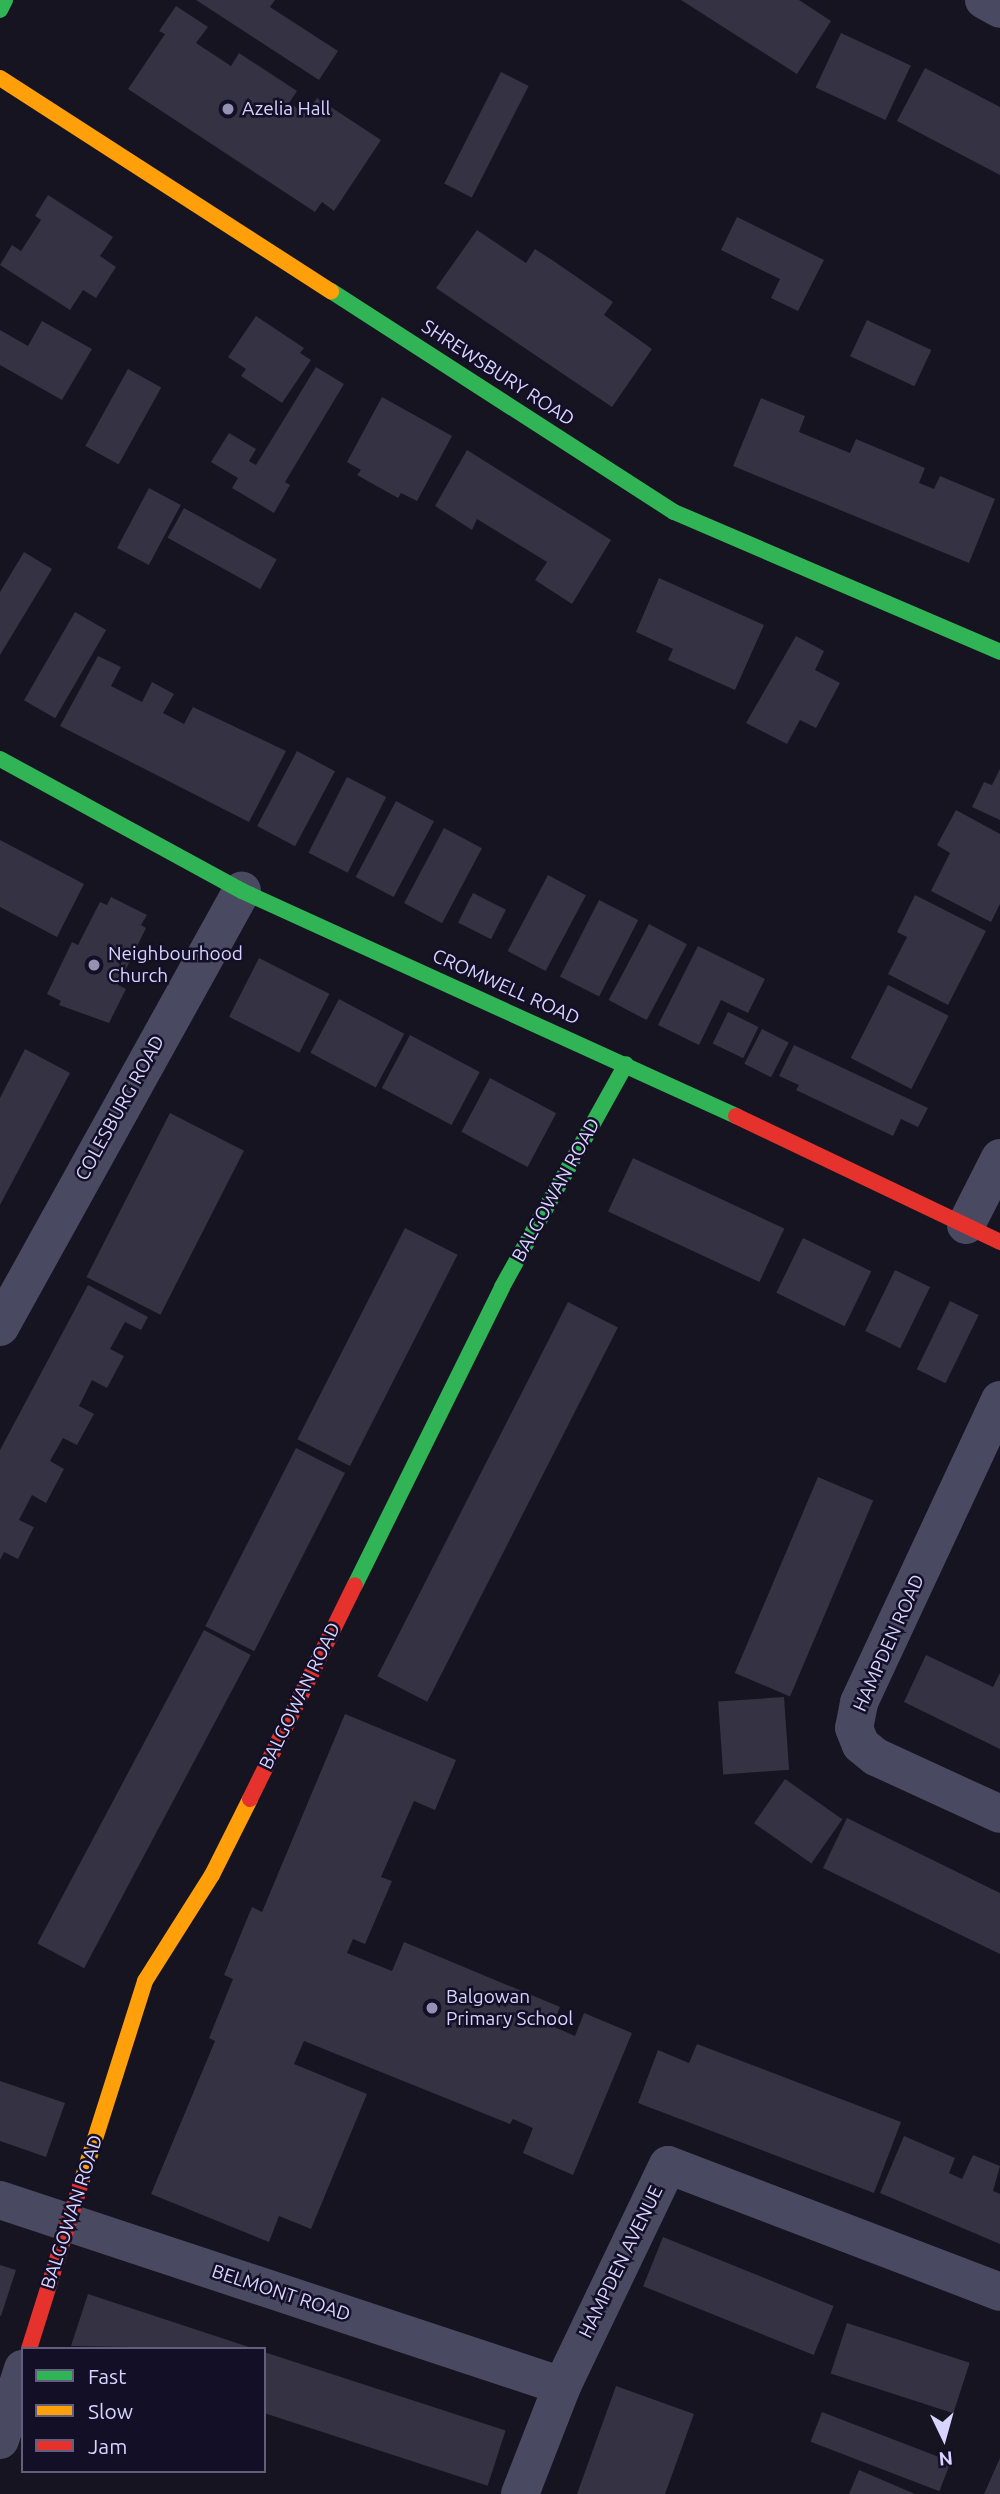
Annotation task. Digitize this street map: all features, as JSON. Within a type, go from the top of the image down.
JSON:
[{"type":"street","points":[[0,10],[5,0]]},
{"type":"street","points":[[984,0],[1000,9]]},
{"type":"street","name":"SHREWSBURY ROAD","points":[[0,78],[674,512],[1000,652]]},
{"type":"street","name":"CROMWELL ROAD","points":[[0,759],[242,891],[626,1064],[1000,1242]]},
{"type":"street","name":"COLESBURG ROAD","points":[[0,1327],[242,891]]},
{"type":"street","name":"BALGOWAN ROAD","points":[[30,2347],[145,1981],[212,1875],[502,1287],[626,1064]]},
{"type":"street","points":[[966,1225],[1000,1158]]},
{"type":"street","name":"HAMPDEN ROAD","points":[[1000,1400],[859,1703],[854,1728],[861,1745],[876,1757],[1000,1814]]},
{"type":"street","name":"HAMPDEN AVENUE","points":[[520,2494],[562,2386],[668,2165],[1000,2292]]},
{"type":"street","name":"BELMONT ROAD","points":[[0,2200],[562,2386]]},
{"type":"street","points":[[0,2440],[21,2375]]},
{"type":"building","points":[[196,0],[275,0],[270,7],[338,51],[319,80]]},
{"type":"building","points":[[681,0],[799,0],[831,21],[797,74]]},
{"type":"building","name":"Azelia Hall","points":[[176,6],[208,27],[196,43],[231,66],[239,53],[297,91],[289,103],[306,114],[317,98],[381,140],[334,211],[322,202],[315,212],[128,89],[165,34],[159,31]]},
{"type":"building","points":[[841,33],[911,66],[885,120],[816,87]]},
{"type":"building","points":[[925,68],[1000,107],[1000,175],[897,121]]},
{"type":"building","points":[[501,72],[529,86],[472,197],[444,183]]},
{"type":"building","points":[[48,195],[113,237],[100,256],[116,267],[96,298],[83,290],[70,310],[0,265],[12,245],[21,251],[41,220],[35,216]]},
{"type":"building","points":[[737,217],[824,260],[798,311],[771,298],[780,279],[721,250]]},
{"type":"building","points":[[477,230],[526,263],[535,249],[555,262],[613,302],[604,315],[652,349],[612,407],[436,288]]},
{"type":"building","points":[[256,316],[304,348],[300,353],[311,360],[282,403],[241,376],[246,369],[228,357]]},
{"type":"building","points":[[867,320],[931,350],[914,386],[850,356]]},
{"type":"building","points":[[42,321],[92,349],[62,400],[0,365],[0,330],[28,346]]},
{"type":"building","points":[[316,367],[344,384],[285,482],[290,485],[274,513],[232,488],[238,478],[211,462],[229,433],[256,449],[249,461],[256,465]]},
{"type":"building","points":[[128,369],[161,387],[119,464],[85,446]]},
{"type":"building","points":[[382,397],[452,436],[417,501],[401,493],[398,498],[357,475],[361,470],[347,462]]},
{"type":"building","points":[[761,398],[805,416],[799,432],[850,453],[856,439],[925,468],[919,483],[934,489],[940,476],[995,499],[969,563],[733,466]]},
{"type":"building","points":[[467,450],[611,540],[572,604],[535,580],[547,562],[477,519],[472,530],[435,506]]},
{"type":"building","points":[[149,488],[181,505],[149,565],[117,548]]},
{"type":"building","points":[[184,508],[277,559],[260,589],[168,538]]},
{"type":"building","points":[[24,552],[52,569],[0,655],[0,592]]},
{"type":"building","points":[[659,578],[764,625],[735,690],[668,660],[673,649],[636,632]]},
{"type":"building","points":[[75,612],[106,630],[55,718],[24,700]]},
{"type":"building","points":[[796,636],[824,651],[815,670],[840,683],[816,728],[800,720],[787,744],[746,723]]},
{"type":"building","points":[[98,656],[121,667],[111,686],[142,702],[152,682],[174,694],[163,713],[184,724],[193,707],[286,751],[249,822],[60,726]]},
{"type":"building","points":[[297,751],[335,771],[295,846],[257,826]]},
{"type":"building","points":[[1000,769],[1000,820],[972,807],[984,782],[992,785]]},
{"type":"building","points":[[347,777],[386,797],[348,873],[308,853]]},
{"type":"building","points":[[396,801],[434,821],[394,897],[356,877]]},
{"type":"building","points":[[956,810],[1000,834],[1000,904],[991,922],[931,891],[950,853],[937,845]]},
{"type":"building","points":[[444,828],[482,848],[442,923],[404,903]]},
{"type":"building","points":[[0,840],[84,884],[57,937],[0,907]]},
{"type":"building","points":[[548,875],[586,895],[546,971],[508,951]]},
{"type":"building","points":[[473,893],[506,910],[491,939],[458,922]]},
{"type":"building","points":[[915,895],[986,931],[948,1005],[888,974],[907,937],[897,932]]},
{"type":"building","name":"Neighbourhood Church","points":[[111,897],[147,915],[141,925],[146,928],[118,985],[126,989],[109,1023],[59,1005],[61,1001],[47,994],[72,942],[78,945],[100,902],[107,905]]},
{"type":"building","points":[[599,900],[638,920],[599,997],[560,977]]},
{"type":"building","points":[[649,924],[687,944],[647,1020],[609,1000]]},
{"type":"building","points":[[698,946],[765,979],[748,1013],[721,1000],[699,1045],[658,1025]]},
{"type":"building","points":[[259,958],[329,994],[299,1053],[229,1017]]},
{"type":"building","points":[[888,985],[949,1016],[911,1089],[851,1058]]},
{"type":"building","points":[[339,999],[404,1034],[376,1088],[310,1053]]},
{"type":"building","points":[[728,1012],[759,1027],[743,1058],[713,1043]]},
{"type":"building","points":[[762,1029],[789,1043],[771,1077],[744,1064]]},
{"type":"building","points":[[410,1035],[480,1072],[452,1125],[382,1088]]},
{"type":"building","points":[[794,1045],[928,1108],[918,1127],[901,1119],[893,1136],[796,1090],[799,1085],[779,1076]]},
{"type":"building","points":[[25,1049],[70,1073],[0,1205],[0,1098]]},
{"type":"building","points":[[490,1078],[556,1113],[528,1167],[461,1132]]},
{"type":"building","points":[[170,1113],[244,1151],[160,1315],[86,1277]]},
{"type":"building","points":[[633,1158],[784,1229],[759,1282],[608,1211]]},
{"type":"building","points":[[405,1228],[458,1255],[350,1466],[297,1439]]},
{"type":"building","points":[[803,1238],[871,1271],[845,1326],[776,1293]]},
{"type":"building","points":[[895,1270],[930,1287],[900,1348],[865,1331]]},
{"type":"building","points":[[88,1285],[148,1317],[141,1330],[125,1322],[110,1349],[124,1356],[107,1388],[92,1380],[79,1406],[94,1414],[77,1445],[63,1438],[50,1461],[64,1469],[46,1503],[32,1495],[19,1520],[34,1527],[18,1559],[4,1552],[0,1560],[0,1450]]},
{"type":"building","points":[[950,1301],[979,1315],[945,1383],[917,1369]]},
{"type":"building","points":[[568,1302],[618,1327],[427,1702],[377,1676]]},
{"type":"building","points":[[296,1448],[345,1473],[254,1651],[205,1626]]},
{"type":"building","points":[[818,1477],[873,1500],[790,1697],[735,1673]]},
{"type":"building","points":[[204,1630],[251,1655],[84,1968],[37,1943]]},
{"type":"building","points":[[926,1655],[993,1687],[1000,1673],[1000,1749],[904,1702]]},
{"type":"building","points":[[784,1697],[789,1770],[723,1774],[718,1702]]},
{"type":"building","points":[[345,1714],[456,1760],[435,1810],[414,1801],[381,1877],[392,1881],[365,1944],[353,1939],[347,1953],[392,1971],[404,1942],[560,2007],[552,2026],[575,2036],[584,2013],[632,2033],[573,2175],[523,2153],[533,2128],[513,2119],[510,2124],[304,2041],[294,2064],[367,2094],[311,2229],[279,2216],[269,2242],[151,2194],[215,2041],[209,2038],[233,1979],[224,1975],[252,1907],[262,1912]]},
{"type":"building","points":[[785,1779],[842,1819],[811,1863],[754,1823]]},
{"type":"building","points":[[847,1818],[1000,1893],[1000,1954],[823,1868]]},
{"type":"building","points":[[697,2044],[901,2122],[874,2193],[638,2103],[658,2050],[689,2063]]},
{"type":"building","points":[[0,2081],[65,2103],[46,2157],[0,2141]]},
{"type":"building","points":[[904,2136],[955,2158],[949,2173],[962,2179],[973,2155],[1000,2166],[993,2191],[1000,2194],[1000,2244],[880,2193]]},
{"type":"building","points":[[663,2237],[834,2306],[814,2355],[643,2286]]},
{"type":"building","points":[[0,2265],[16,2270],[1,2316],[0,2316]]},
{"type":"building","points":[[88,2294],[249,2347],[131,2347],[71,2346]]},
{"type":"building","points":[[847,2323],[970,2363],[953,2413],[831,2373]]},
{"type":"building","points":[[266,2353],[506,2430],[488,2486],[266,2414]]},
{"type":"building","points":[[616,2386],[694,2414],[665,2494],[577,2494]]},
{"type":"building","points":[[822,2412],[951,2461],[939,2491],[811,2442]]},
{"type":"building","points":[[1000,2458],[1000,2494],[984,2494]]},
{"type":"building","points":[[859,2470],[915,2494],[849,2494]]},
{"type":"traffic: fast","points":[[0,10],[5,0]]},
{"type":"traffic: fast","points":[[331,291],[674,512],[1000,652]]},
{"type":"traffic: fast","points":[[0,759],[242,891],[736,1116]]},
{"type":"traffic: fast","points":[[355,1585],[502,1287],[626,1064]]},
{"type":"traffic: slow","points":[[0,78],[331,291]]},
{"type":"traffic: slow","points":[[81,2183],[145,1981],[212,1875],[250,1799]]},
{"type":"traffic: jam","points":[[736,1116],[1000,1242]]},
{"type":"traffic: jam","points":[[250,1799],[355,1585]]},
{"type":"traffic: jam","points":[[30,2347],[81,2183]]},
{"type":"place","name":"Azelia Hall","points":[[228,109]]},
{"type":"place","name":"Neighbourhood Church","points":[[94,965]]},
{"type":"place","name":"Balgowan Primary School","points":[[432,2008]]}]
